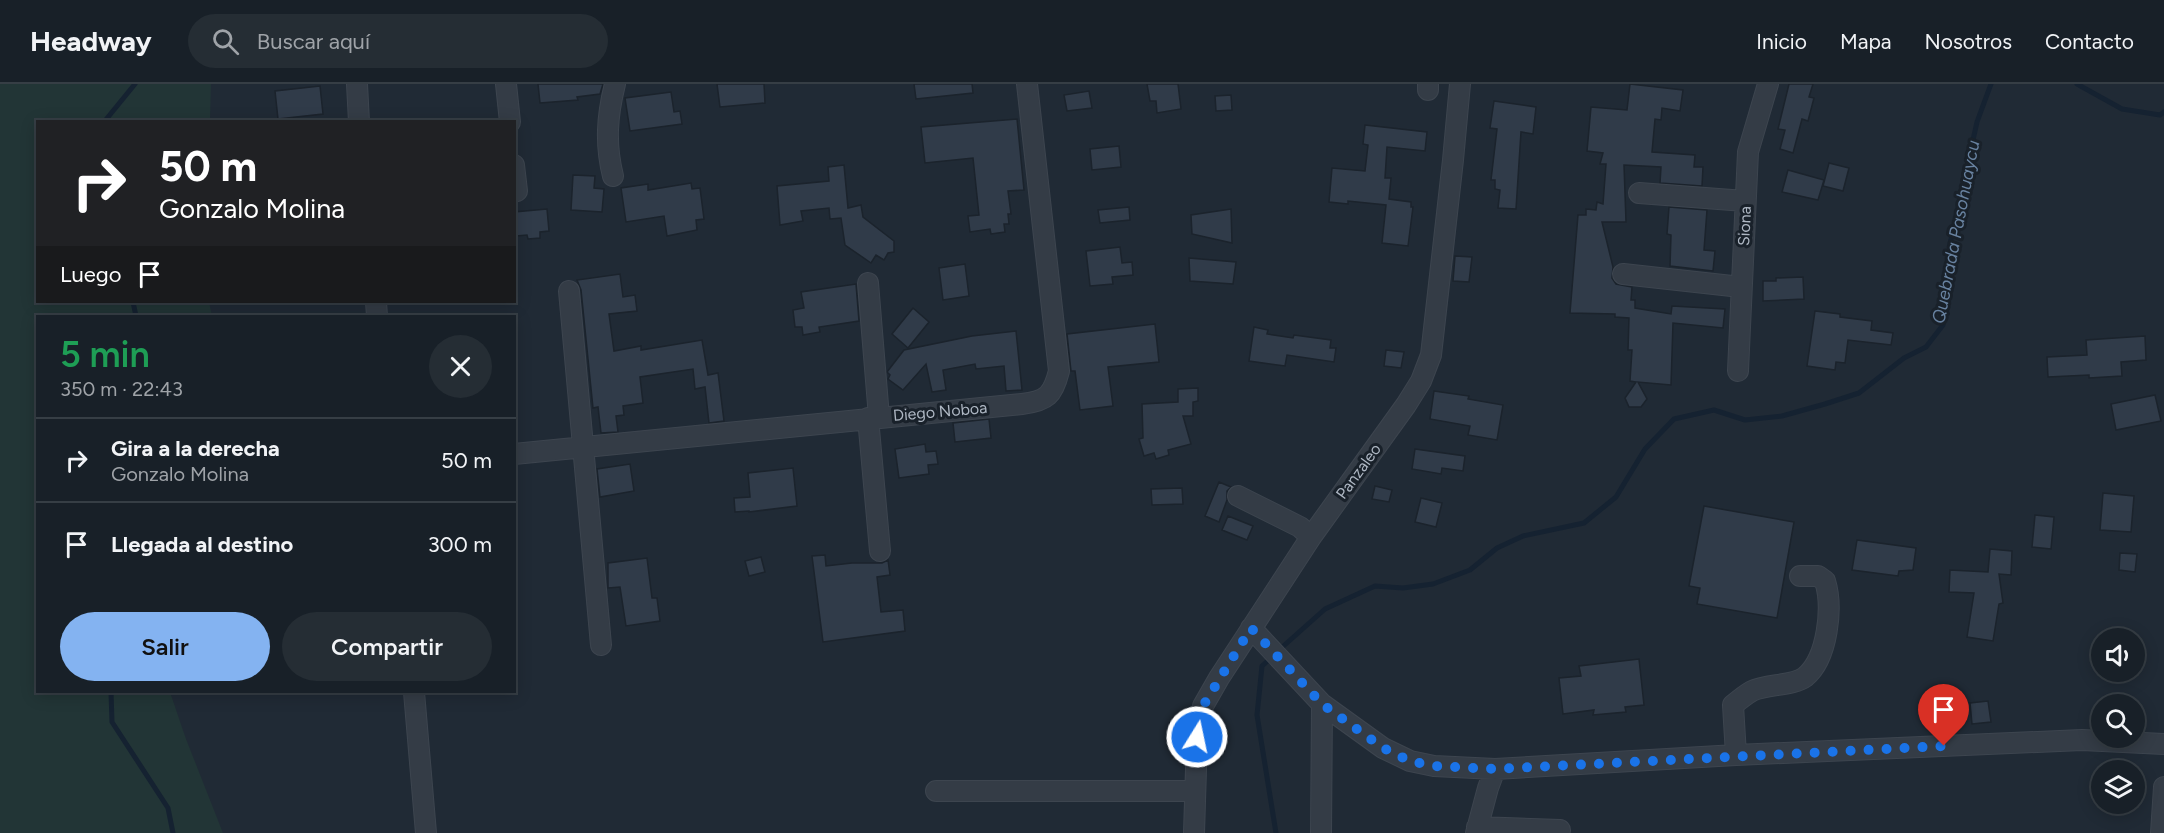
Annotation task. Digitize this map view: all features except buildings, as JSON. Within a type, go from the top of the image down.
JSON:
[{"type":"street","points":[[357,84],[358,120]]},
{"type":"street","points":[[506,84],[510,120]]},
{"type":"street","points":[[613,176],[607,153],[607,131],[615,84]]},
{"type":"street","name":"Diego Noboa","points":[[516,454],[1036,402],[1046,398],[1055,386],[1059,371],[1027,84]]},
{"type":"street","name":"Panzaleo","points":[[1194,833],[1197,737],[1203,706],[1311,537],[1406,405],[1421,381],[1431,355],[1460,84]]},
{"type":"street","name":"Siona","points":[[1738,371],[1748,152],[1768,84]]},
{"type":"street","points":[[516,183],[517,192]]},
{"type":"street","points":[[1639,193],[1745,201]]},
{"type":"street","points":[[1623,274],[1742,287]]},
{"type":"street","points":[[868,283],[880,551]]},
{"type":"street","points":[[569,291],[601,645]]},
{"type":"street","points":[[1238,496],[1300,527],[1311,537]]},
{"type":"street","points":[[1736,755],[1733,705],[1753,691],[1804,678],[1815,665],[1824,647],[1828,612],[1825,580],[1818,576],[1800,576]]},
{"type":"street","points":[[1251,628],[1322,704],[1383,748],[1410,761],[1434,766],[1495,769],[1736,755],[2082,740],[2164,744]]},
{"type":"street","points":[[414,693],[426,833]]},
{"type":"street","points":[[1320,833],[1322,704]]},
{"type":"street","points":[[1495,769],[1477,830],[1560,830]]},
{"type":"street","points":[[2161,833],[2164,787]]},
{"type":"street","points":[[936,791],[1195,791]]},
{"type":"shaded area","points":[[0,84],[211,84],[210,120],[36,120],[36,303],[209,303],[212,315],[36,315],[36,693],[170,693],[223,833],[0,833]]},
{"type":"waterway","points":[[106,120],[135,84]]},
{"type":"waterway","name":"Quebrada Pasohuaycu","points":[[1279,650],[1325,609],[1375,586],[1403,588],[1433,584],[1470,570],[1497,548],[1523,536],[1584,523],[1616,497],[1645,449],[1674,419],[1714,410],[1745,420],[1782,416],[1825,404],[1859,393],[1904,358],[1926,347],[1943,325],[1950,244],[1977,122],[1991,84]]},
{"type":"waterway","name":"Quebrada Pasohuaycu","points":[[2077,84],[2122,109],[2160,115],[2164,112]]},
{"type":"waterway","points":[[133,303],[136,315]]},
{"type":"waterway","name":"Quebrada Pasohuaycu","points":[[1272,657],[1262,666],[1257,715],[1276,833]]},
{"type":"waterway","points":[[111,693],[112,722],[168,808],[173,833]]},
{"type":"route","points":[[1197,737],[1203,706],[1251,628],[1322,704],[1383,748],[1410,761],[1434,766],[1495,769],[1944,746]]}]
